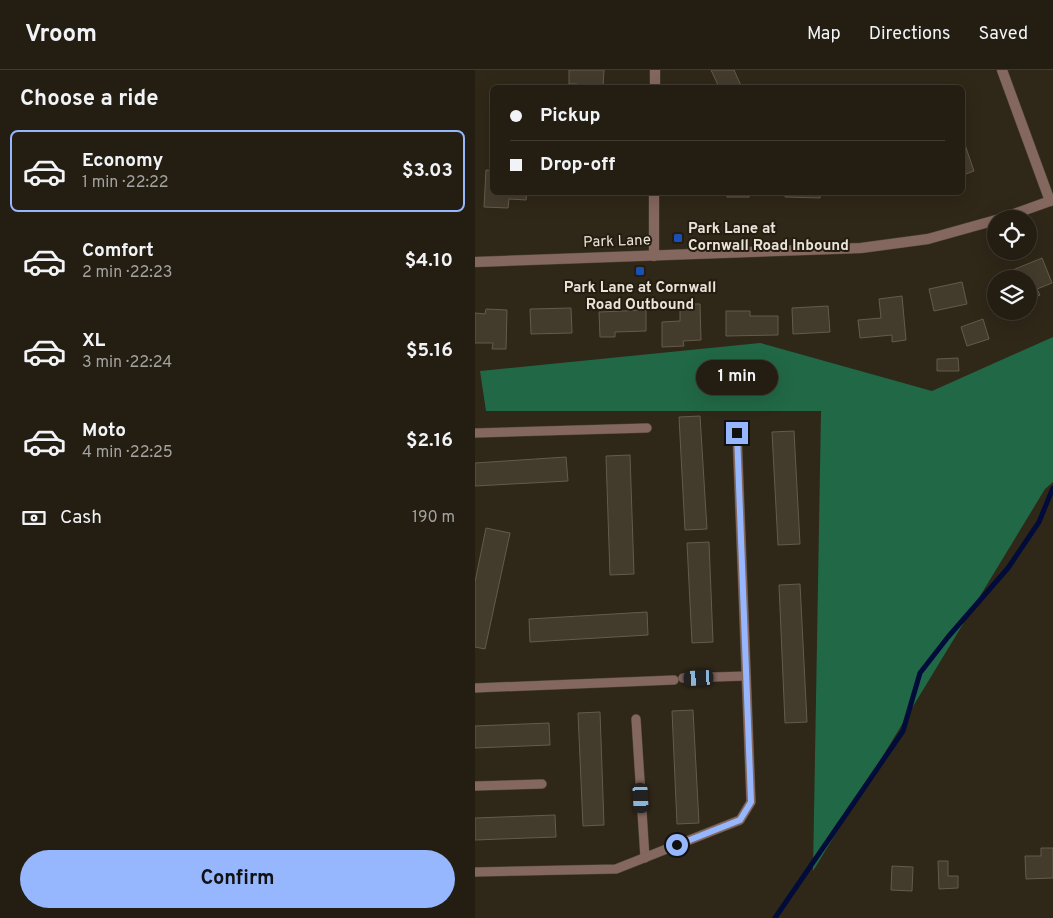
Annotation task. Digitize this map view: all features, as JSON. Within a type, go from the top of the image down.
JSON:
[{"type":"street","points":[[655,70],[655,85]]},
{"type":"street","points":[[1002,70],[1051,201],[1026,210]]},
{"type":"street","points":[[654,195],[654,256]]},
{"type":"street","name":"Park Lane","points":[[475,262],[861,248],[928,239],[987,223]]},
{"type":"lane","points":[[475,433],[647,428]]},
{"type":"lane","points":[[475,872],[616,869],[740,820],[747,810],[751,802],[737,433]]},
{"type":"lane","points":[[475,688],[746,676]]},
{"type":"lane","points":[[636,719],[645,858]]},
{"type":"lane","points":[[475,786],[542,784]]},
{"type":"green space","points":[[1053,337],[1053,482],[1045,489],[813,871],[821,411],[486,411],[480,371],[760,343],[932,391]]},
{"type":"building","points":[[569,70],[604,70],[603,85],[569,84]]},
{"type":"building","points":[[711,70],[734,70],[741,85],[718,85]]},
{"type":"building","points":[[965,145],[974,171],[965,174]]},
{"type":"building","points":[[486,170],[490,171],[490,195],[527,195],[526,200],[509,199],[508,208],[484,207]]},
{"type":"building","points":[[727,195],[749,195],[749,197],[727,197]]},
{"type":"building","points":[[785,195],[820,195],[820,198],[785,197]]},
{"type":"building","points":[[1042,258],[1052,283],[1037,289],[1037,270],[1013,270]]},
{"type":"building","points":[[962,282],[967,304],[934,311],[929,289]]},
{"type":"building","points":[[902,296],[906,340],[892,342],[892,335],[860,338],[858,320],[881,318],[879,299]]},
{"type":"building","points":[[680,304],[700,304],[701,340],[683,341],[684,346],[662,347],[662,322],[680,321]]},
{"type":"building","points":[[828,306],[830,332],[793,334],[792,308]]},
{"type":"building","points":[[571,308],[572,333],[531,334],[530,309]]},
{"type":"building","points":[[486,309],[507,310],[506,349],[492,349],[493,343],[475,343],[475,313],[485,314]]},
{"type":"building","points":[[646,310],[646,331],[615,332],[615,337],[600,337],[599,312]]},
{"type":"building","points":[[726,311],[750,311],[750,316],[778,316],[778,335],[726,336]]},
{"type":"building","points":[[983,319],[989,339],[967,346],[961,327]]},
{"type":"building","points":[[958,358],[959,371],[937,371],[937,359]]},
{"type":"building","points":[[700,416],[707,529],[685,530],[679,417]]},
{"type":"building","points":[[794,431],[800,544],[778,545],[772,432]]},
{"type":"building","points":[[630,455],[634,574],[610,575],[606,456]]},
{"type":"building","points":[[566,457],[568,481],[475,486],[475,463]]},
{"type":"building","points":[[486,528],[510,533],[485,649],[475,647],[475,582]]},
{"type":"building","points":[[709,542],[713,642],[692,643],[687,543]]},
{"type":"building","points":[[800,584],[807,722],[785,723],[779,585]]},
{"type":"building","points":[[647,612],[648,635],[530,642],[529,619]]},
{"type":"building","points":[[693,710],[699,823],[677,824],[672,711]]},
{"type":"building","points":[[600,712],[604,825],[583,826],[578,713]]},
{"type":"building","points":[[549,723],[550,745],[475,748],[475,726]]},
{"type":"building","points":[[555,815],[556,837],[475,840],[475,818]]},
{"type":"building","points":[[1041,848],[1053,848],[1053,878],[1026,879],[1025,856],[1041,856]]},
{"type":"building","points":[[938,861],[948,861],[948,876],[958,876],[958,888],[939,889]]},
{"type":"building","points":[[892,866],[913,867],[912,891],[891,890]]},
{"type":"waterway","points":[[775,918],[903,731],[920,673],[948,637],[1008,568],[1039,522],[1053,488]]},
{"type":"place","name":"Park Lane at Cornwall Road Inbound","points":[[678,238]]},
{"type":"place","name":"Park Lane at Cornwall Road Outbound","points":[[640,271]]},
{"type":"route","points":[[677,845],[740,820],[751,802],[737,433]]}]
